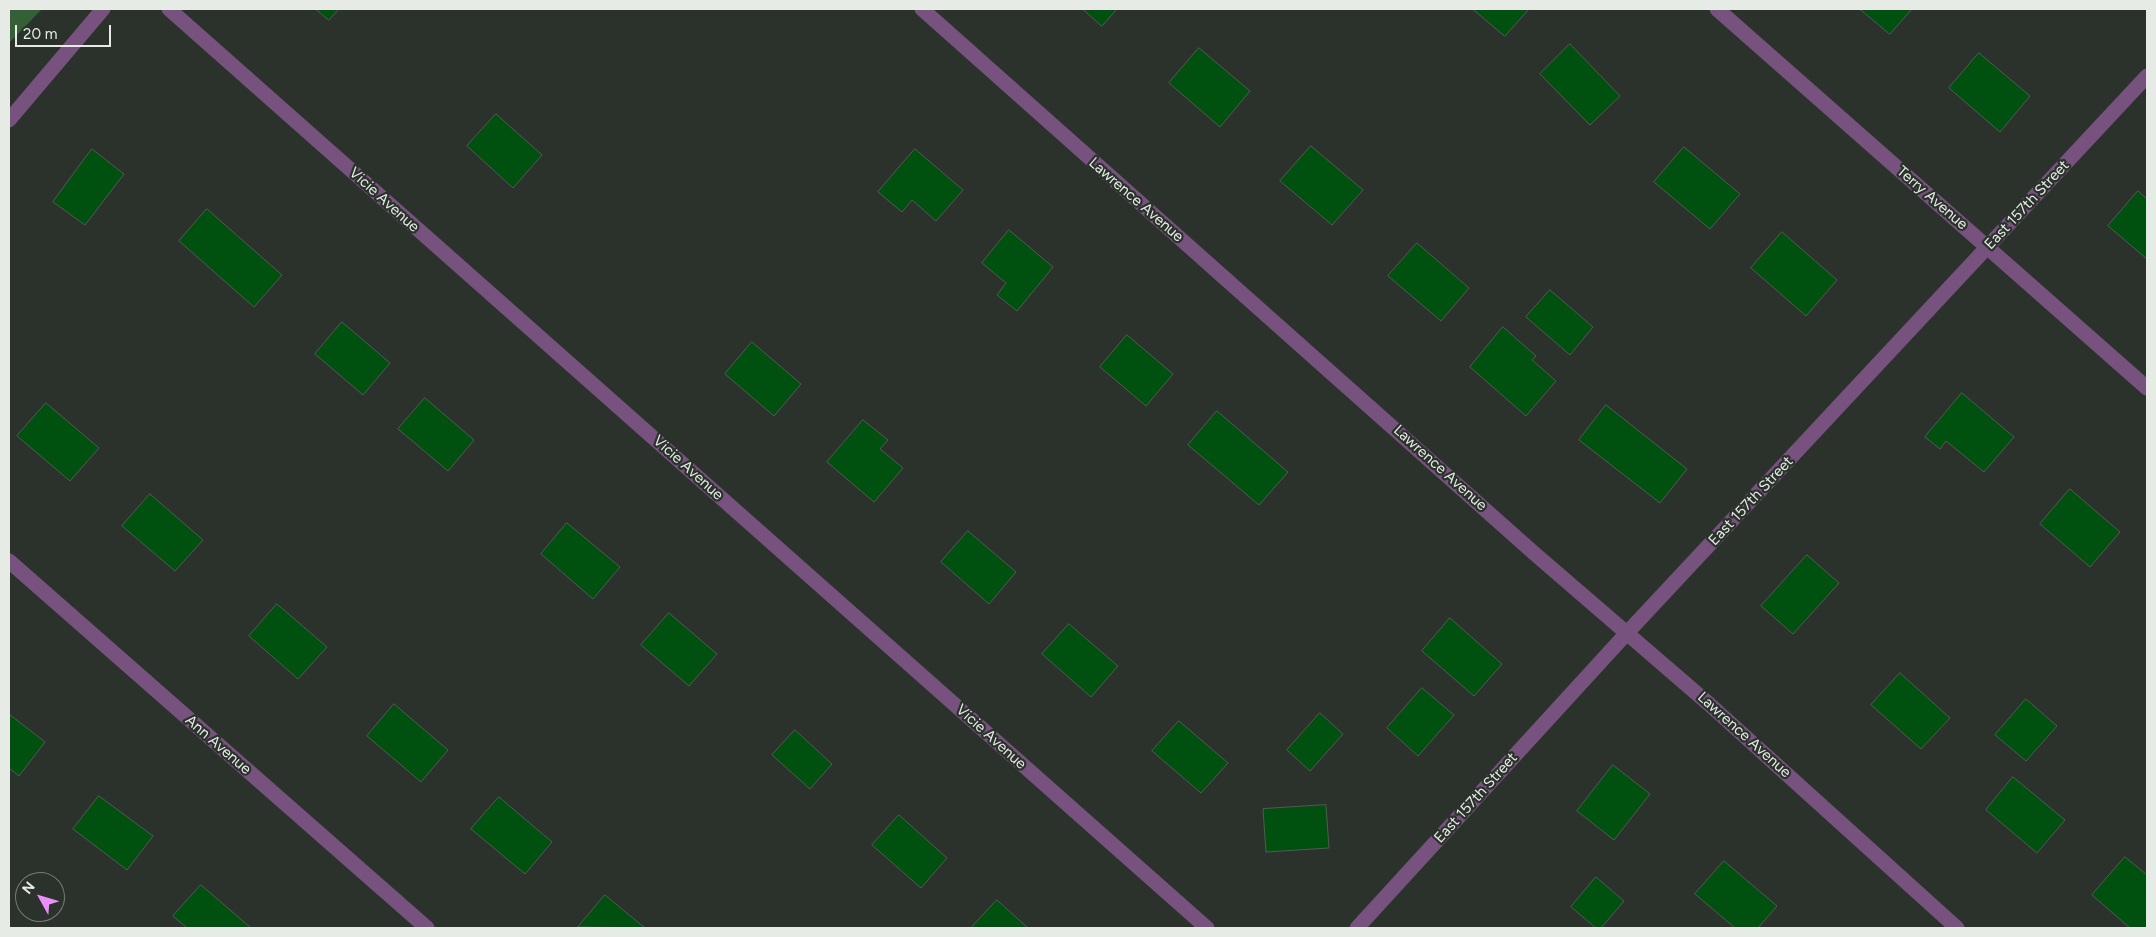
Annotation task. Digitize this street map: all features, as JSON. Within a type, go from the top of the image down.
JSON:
[{"type":"street","points":[[9,120],[103,9]]},
{"type":"street","name":"Vicie Avenue","points":[[169,9],[1207,928]]},
{"type":"street","name":"Lawrence Avenue","points":[[922,9],[1626,634],[1710,704],[1957,928]]},
{"type":"street","name":"Terry Avenue","points":[[1717,9],[2147,388]]},
{"type":"street","name":"East 157th Street","points":[[1357,928],[1626,634],[2147,76]]},
{"type":"street","name":"Ann Avenue","points":[[9,561],[427,928]]},
{"type":"green space","points":[[9,9],[42,9],[9,43]]},
{"type":"building","points":[[316,9],[339,9],[329,20]]},
{"type":"building","points":[[1083,9],[1117,9],[1102,26]]},
{"type":"building","points":[[1473,9],[1529,9],[1505,36]]},
{"type":"building","points":[[1860,9],[1912,9],[1890,34]]},
{"type":"building","points":[[1570,44],[1620,96],[1590,125],[1540,74]]},
{"type":"building","points":[[1199,48],[1250,91],[1220,127],[1169,83]]},
{"type":"building","points":[[1979,53],[2030,96],[2000,132],[1949,88]]},
{"type":"building","points":[[496,114],[542,155],[513,188],[467,146]]},
{"type":"building","points":[[1311,146],[1363,190],[1332,225],[1280,181]]},
{"type":"building","points":[[1684,147],[1740,194],[1710,229],[1654,182]]},
{"type":"building","points":[[92,149],[124,174],[85,225],[53,202]]},
{"type":"building","points":[[915,149],[963,190],[936,221],[912,200],[902,212],[878,192]]},
{"type":"building","points":[[2138,191],[2147,199],[2147,259],[2108,226]]},
{"type":"building","points":[[207,209],[282,275],[254,307],[179,241]]},
{"type":"building","points":[[1009,230],[1053,267],[1017,311],[997,295],[1006,283],[982,263]]},
{"type":"building","points":[[1782,232],[1837,280],[1806,316],[1751,268]]},
{"type":"building","points":[[1417,243],[1469,288],[1441,321],[1388,276]]},
{"type":"building","points":[[1550,290],[1593,327],[1570,355],[1526,317]]},
{"type":"building","points":[[342,322],[390,363],[363,395],[315,354]]},
{"type":"building","points":[[1503,327],[1536,356],[1532,360],[1556,381],[1526,416],[1470,367]]},
{"type":"building","points":[[1127,335],[1173,374],[1146,406],[1100,367]]},
{"type":"building","points":[[752,342],[801,384],[774,416],[725,374]]},
{"type":"building","points":[[1962,393],[2014,437],[1984,472],[1946,441],[1940,449],[1925,437]]},
{"type":"building","points":[[425,398],[474,440],[448,471],[398,429]]},
{"type":"building","points":[[46,403],[99,448],[70,481],[17,436]]},
{"type":"building","points":[[1606,405],[1687,469],[1660,503],[1579,440]]},
{"type":"building","points":[[1217,411],[1288,472],[1259,505],[1188,445]]},
{"type":"building","points":[[863,420],[888,440],[880,449],[903,468],[874,502],[827,462]]},
{"type":"building","points":[[2070,489],[2120,532],[2090,567],[2040,524]]},
{"type":"building","points":[[150,494],[203,540],[175,571],[122,526]]},
{"type":"building","points":[[567,523],[620,567],[593,599],[541,554]]},
{"type":"building","points":[[968,531],[1016,572],[989,604],[941,562]]},
{"type":"building","points":[[1807,555],[1839,583],[1793,634],[1761,606]]},
{"type":"building","points":[[277,604],[327,647],[298,679],[249,636]]},
{"type":"building","points":[[669,613],[717,654],[689,686],[641,645]]},
{"type":"building","points":[[1450,618],[1502,664],[1474,696],[1422,651]]},
{"type":"building","points":[[1069,624],[1118,666],[1091,697],[1042,654]]},
{"type":"building","points":[[1900,673],[1950,718],[1921,749],[1871,705]]},
{"type":"building","points":[[1422,688],[1454,715],[1418,756],[1387,728]]},
{"type":"building","points":[[2026,699],[2057,726],[2026,761],[1995,735]]},
{"type":"building","points":[[394,704],[448,750],[421,782],[367,736]]},
{"type":"building","points":[[1320,713],[1343,734],[1310,771],[1287,750]]},
{"type":"building","points":[[9,714],[45,742],[19,776],[9,768]]},
{"type":"building","points":[[1179,721],[1228,763],[1201,793],[1152,751]]},
{"type":"building","points":[[795,730],[832,764],[810,789],[772,755]]},
{"type":"building","points":[[1613,765],[1650,794],[1614,840],[1577,811]]},
{"type":"building","points":[[2013,777],[2065,820],[2037,853],[1986,810]]},
{"type":"building","points":[[99,796],[153,836],[127,870],[73,829]]},
{"type":"building","points":[[499,797],[552,842],[525,874],[471,829]]},
{"type":"building","points":[[1326,805],[1329,848],[1266,852],[1263,809]]},
{"type":"building","points":[[899,815],[947,858],[921,888],[872,845]]},
{"type":"building","points":[[2125,857],[2147,875],[2147,928],[2130,928],[2092,895]]},
{"type":"building","points":[[1724,861],[1777,906],[1758,928],[1735,928],[1695,894]]},
{"type":"building","points":[[1596,877],[1624,901],[1601,928],[1596,928],[1571,907]]},
{"type":"building","points":[[201,885],[251,928],[187,928],[173,916]]},
{"type":"building","points":[[605,895],[645,928],[578,927]]},
{"type":"building","points":[[997,900],[1028,928],[971,928]]}]
